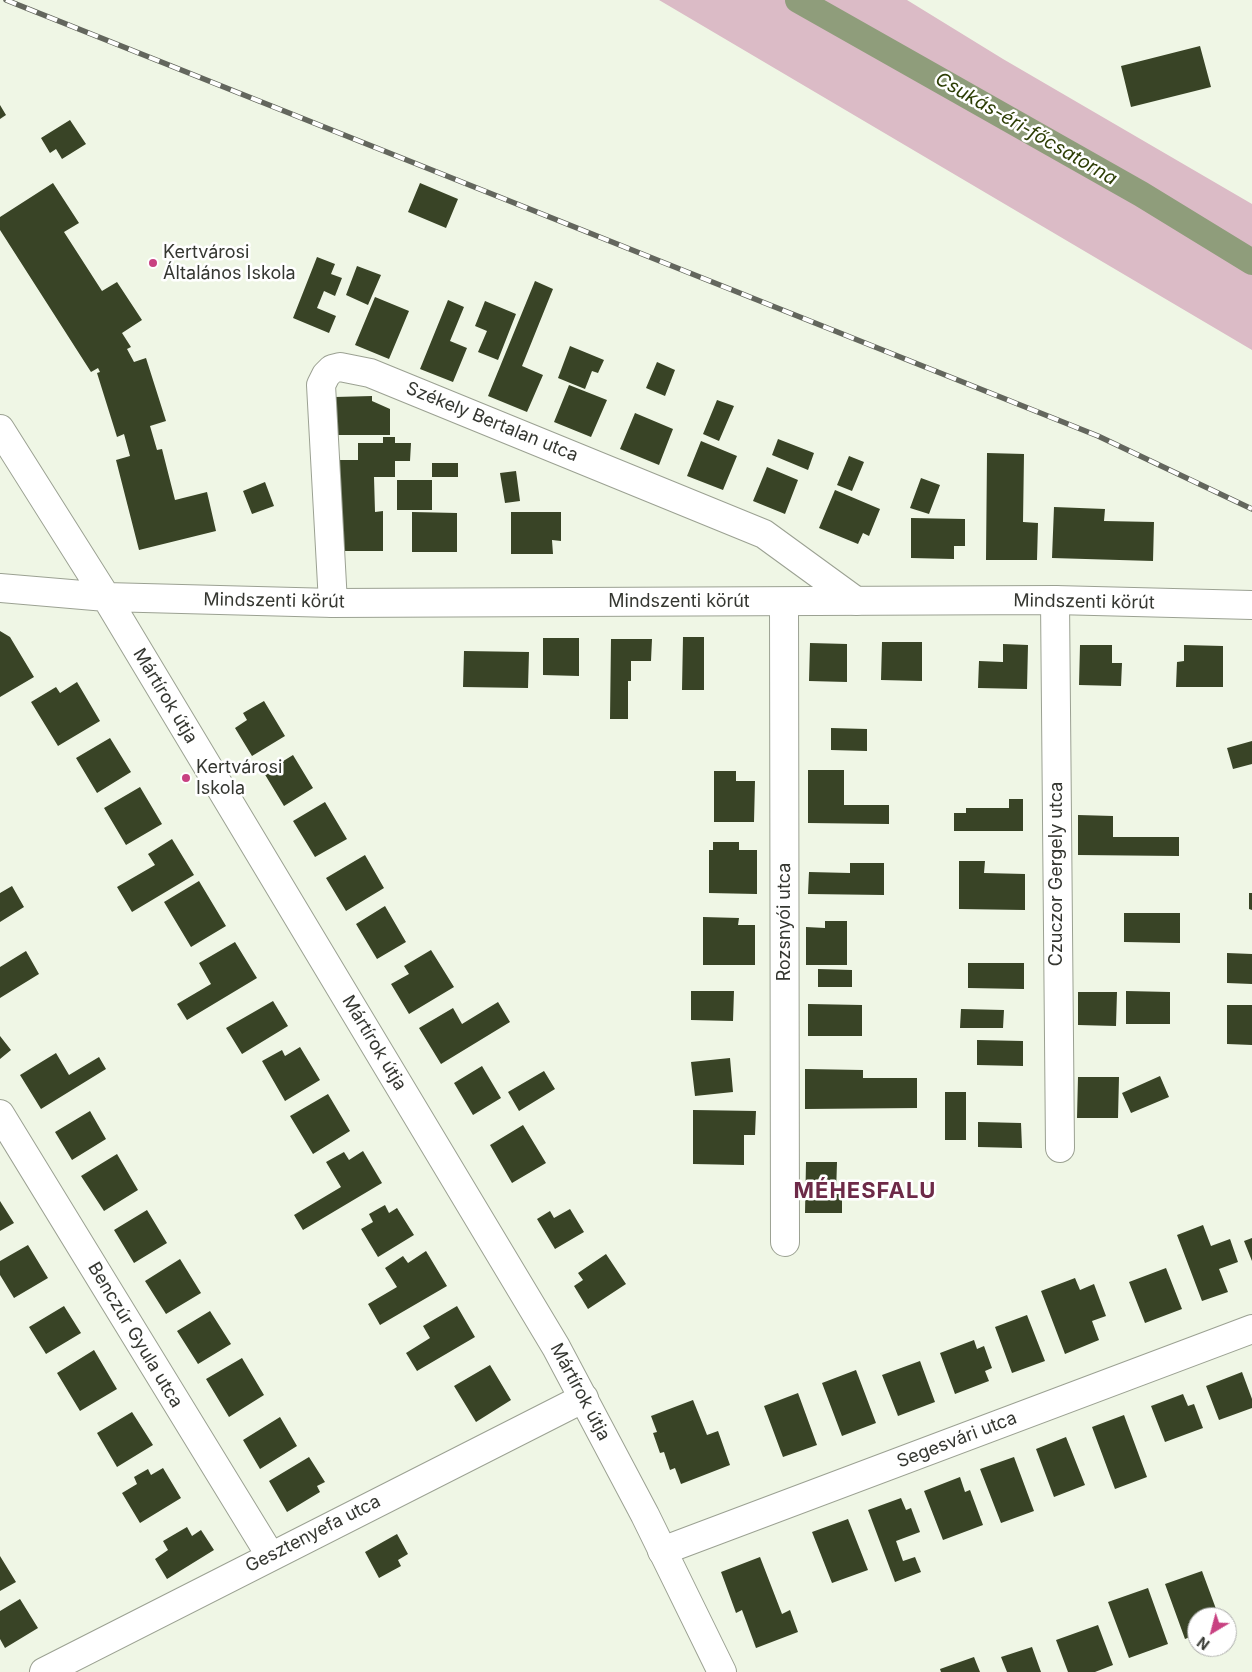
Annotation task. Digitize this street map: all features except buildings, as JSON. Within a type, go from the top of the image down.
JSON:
[{"type":"street","name":"Székely Bertalan utca","points":[[333,603],[321,385],[332,369],[340,367],[370,373],[764,534],[856,601]]},
{"type":"street","name":"Mártírok útja","points":[[0,429],[106,597],[546,1330],[584,1398],[722,1672]]},
{"type":"street","name":"Mindszenti körút","points":[[0,588],[106,597],[333,603],[1055,600],[1252,605]]},
{"type":"street","name":"Czuczor Gergely utca","points":[[1055,600],[1060,1148]]},
{"type":"street","name":"Rozsnyói utca","points":[[784,602],[785,1242]]},
{"type":"street","name":"Benczúr Gyula utca","points":[[0,1114],[270,1556]]},
{"type":"street","name":"Segesvári utca","points":[[662,1551],[1252,1329]]},
{"type":"street","name":"Gesztenyefa utca","points":[[44,1672],[584,1398]]},
{"type":"shaded area","points":[[659,0],[907,0],[1003,59],[1252,204],[1252,350]]},
{"type":"waterway","name":"Csukás-éri-főcsatorna","points":[[798,0],[1141,194],[1252,262]]},
{"type":"railway","points":[[6,0],[1098,436],[1252,509]]},
{"type":"place","name":"Kertvárosi Általános Iskola","points":[[153,263]]},
{"type":"place","name":"Kertvárosi Iskola","points":[[186,778]]},
{"type":"district","name":"MÉHESFALU","points":[[865,1191]]}]
